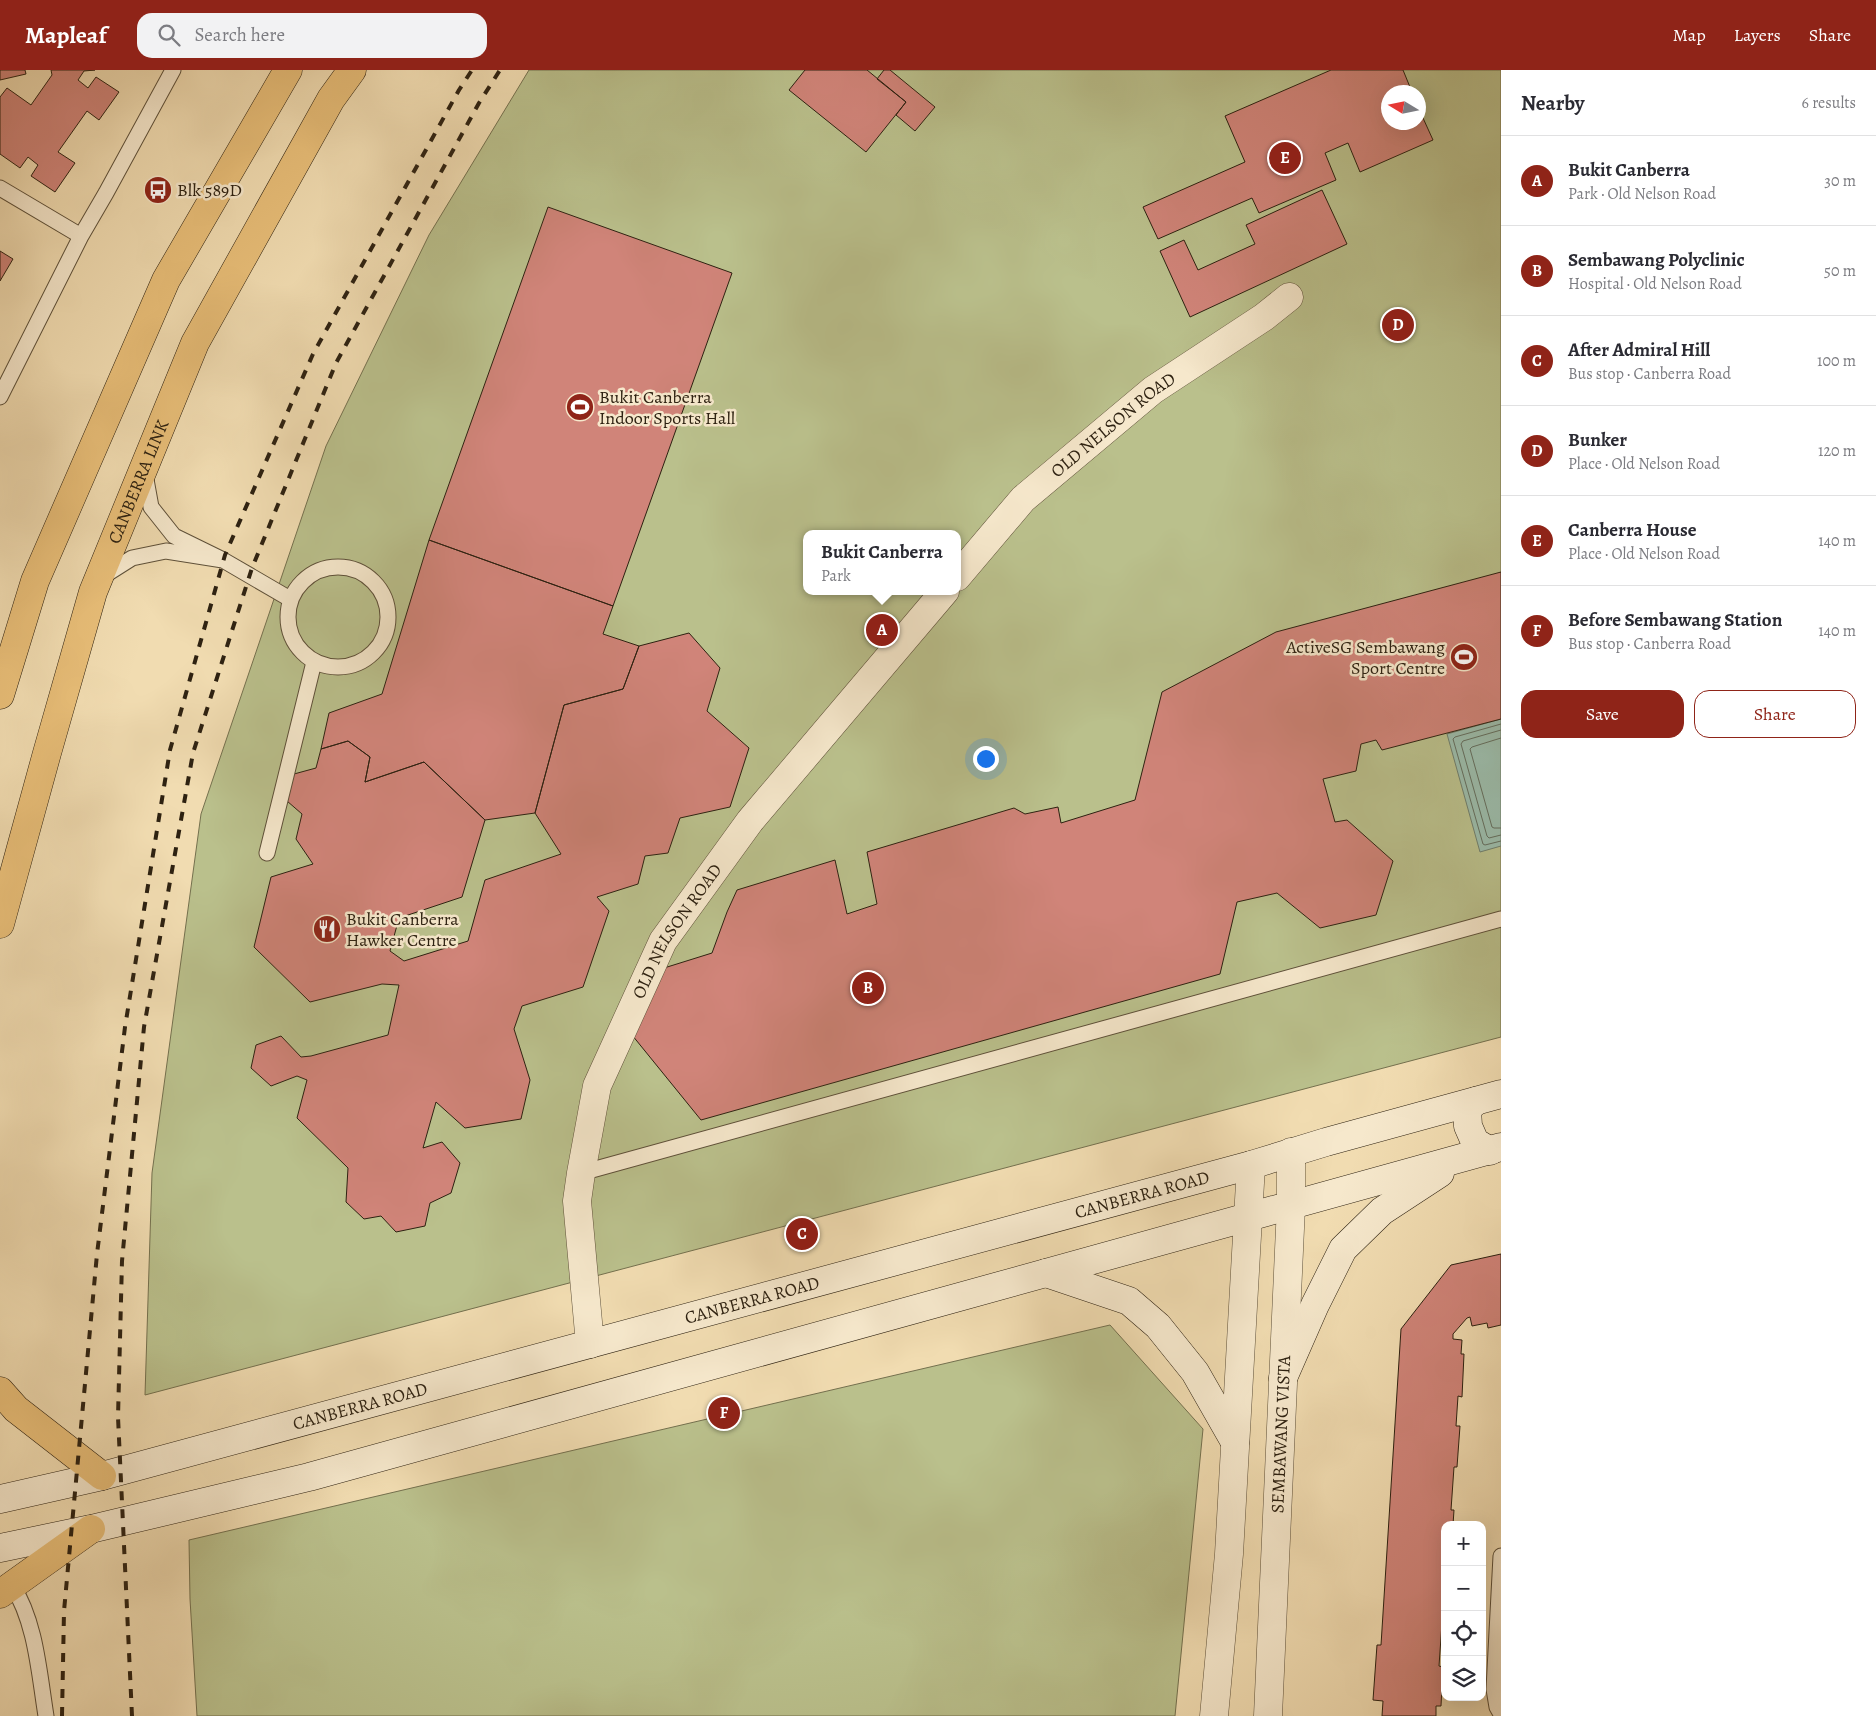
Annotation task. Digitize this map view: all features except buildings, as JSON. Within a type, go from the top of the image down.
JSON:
[{"type":"main road","points":[[0,695],[35,581],[166,280],[288,70]]},
{"type":"main road","name":"CANBERRA LINK","points":[[0,924],[47,752],[98,580],[195,342],[331,99],[352,70]]},
{"type":"main road","name":"OLD NELSON ROAD","points":[[961,572],[1023,499],[1153,390],[1264,317],[1289,297]]},
{"type":"main road","name":"OLD NELSON ROAD","points":[[590,1344],[577,1201],[581,1172],[597,1086],[663,942],[750,821],[942,595]]},
{"type":"main road","points":[[1488,1098],[1468,1109],[1468,1126],[1475,1142],[1496,1149]]},
{"type":"main road","name":"CANBERRA ROAD","points":[[0,1499],[102,1476],[1251,1165],[1291,1152],[1488,1098]]},
{"type":"main road","points":[[0,1548],[91,1529],[309,1477],[1496,1149]]},
{"type":"main road","name":"SEMBAWANG VISTA","points":[[1268,1716],[1291,1206],[1291,1152]]},
{"type":"main road","points":[[1283,1378],[1314,1305],[1343,1248],[1382,1211],[1462,1159]]},
{"type":"main road","points":[[1214,1716],[1229,1554],[1251,1165]]},
{"type":"main road","points":[[1046,1274],[1129,1301],[1158,1326],[1195,1372],[1236,1442]]},
{"type":"main road","points":[[0,1391],[16,1409],[102,1476]]},
{"type":"main road","points":[[6,1589],[91,1529]]},
{"type":"lane","points":[[0,396],[81,236],[173,70]]},
{"type":"lane","points":[[0,188],[81,236]]},
{"type":"lane","points":[[144,467],[151,508],[174,536],[223,560],[290,599]]},
{"type":"lane","points":[[98,580],[132,558],[166,551],[223,560]]},
{"type":"lane","points":[[338,566],[355,569],[370,577],[381,590],[387,606],[388,623],[382,640],[373,653],[360,662],[345,667],[328,667],[314,662],[301,652],[292,638],[288,623],[290,599],[306,578],[321,569],[338,566]]},
{"type":"lane","points":[[267,853],[314,662]]},
{"type":"lane","points":[[581,1172],[1501,920]]},
{"type":"lane","points":[[1501,1556],[1494,1689],[1497,1707],[1501,1714]]},
{"type":"lane","points":[[6,1589],[20,1597],[35,1648],[46,1716]]},
{"type":"green space","points":[[529,70],[1501,70],[1501,1037],[145,1395],[152,1173],[201,814],[326,446],[429,235]]},
{"type":"green space","points":[[1110,1325],[1203,1429],[1175,1716],[197,1716],[190,1599],[189,1540]]},
{"type":"water","points":[[1501,719],[1501,846],[1480,852],[1447,734]]},
{"type":"railway","points":[[62,1716],[64,1611],[97,1254],[125,1027],[170,750],[225,555],[313,354],[459,90],[472,70]]},
{"type":"railway","points":[[132,1716],[118,1417],[122,1261],[144,1027],[193,753],[252,568],[336,363],[479,103],[500,70]]},
{"type":"place","name":"Canberra House","points":[[1285,158]]},
{"type":"place","name":"Blk 589D","points":[[158,190]]},
{"type":"place","name":"Bunker","points":[[1398,325]]},
{"type":"place","name":"Bukit Canberra Indoor Sports Hall","points":[[580,407]]},
{"type":"place","name":"Bukit Canberra","points":[[882,630]]},
{"type":"place","name":"ActiveSG Sembawang Sport Centre","points":[[1464,657]]},
{"type":"place","name":"Bukit Canberra Hawker Centre","points":[[327,929]]},
{"type":"place","name":"Sembawang Polyclinic","points":[[868,988]]},
{"type":"place","name":"After Admiral Hill","points":[[802,1234]]},
{"type":"place","name":"Before Sembawang Station","points":[[724,1413]]}]
